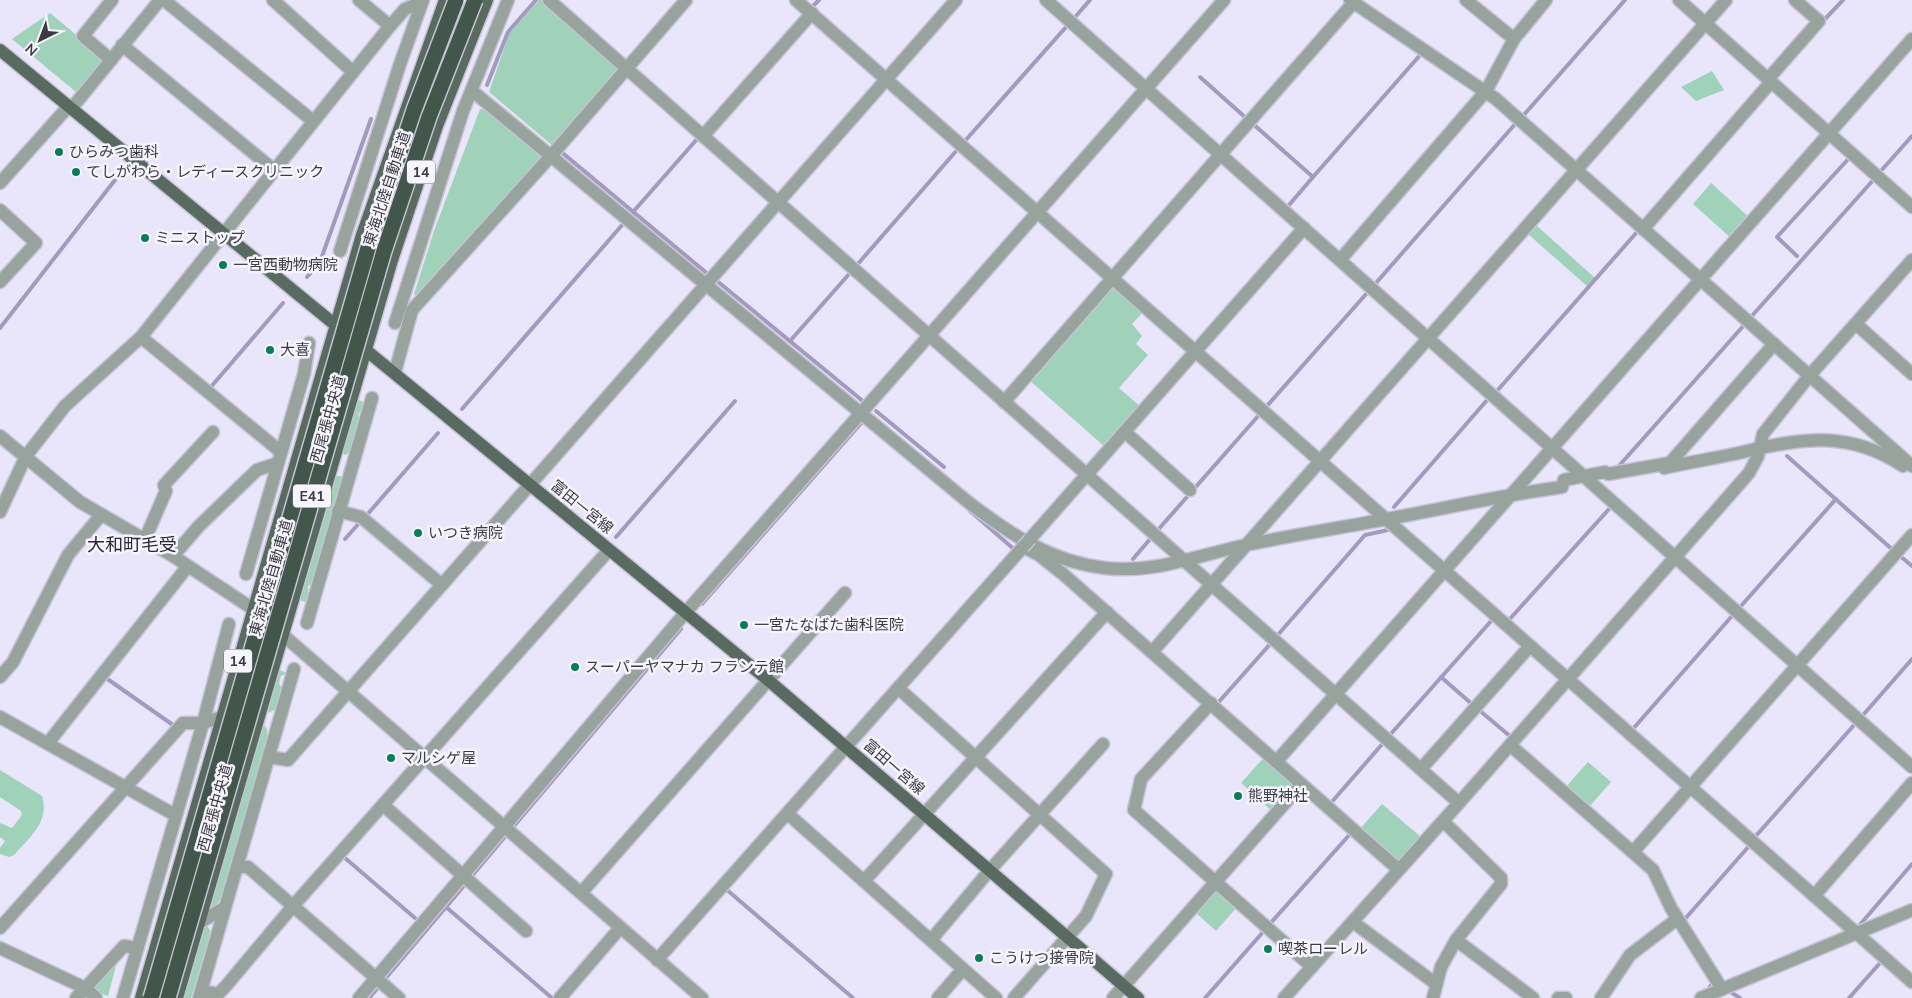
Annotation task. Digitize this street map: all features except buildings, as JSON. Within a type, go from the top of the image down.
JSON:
[{"type":"highway","name":"東海北陸自動車道","points":[[150,998],[368,248],[411,119],[456,0]]},
{"type":"highway","name":"東海北陸自動車道","points":[[168,998],[384,251],[429,117],[474,0]]},
{"type":"main road","name":"西尾張中央道","points":[[141,998],[362,235],[400,122],[445,0]]},
{"type":"main road","name":"西尾張中央道","points":[[177,998],[365,348],[437,126],[487,0]]},
{"type":"main road","name":"富田一宮線","points":[[0,50],[223,235],[395,372],[530,486],[768,680],[1138,998]]},
{"type":"street","points":[[111,60],[83,36],[112,0]]},
{"type":"street","points":[[0,183],[70,108],[160,0]]},
{"type":"street","points":[[164,0],[313,121]]},
{"type":"street","points":[[273,0],[352,71]]},
{"type":"street","points":[[359,0],[390,26]]},
{"type":"street","points":[[395,372],[407,307],[430,211],[463,111],[508,0]]},
{"type":"street","points":[[549,0],[1459,803]]},
{"type":"street","points":[[395,324],[407,307],[550,157],[624,68],[686,0]]},
{"type":"street","points":[[796,0],[1912,982]]},
{"type":"street","points":[[269,757],[288,760],[530,486],[777,201],[956,0]]},
{"type":"street","points":[[1046,0],[1589,478],[1675,557],[1912,767]]},
{"type":"street","points":[[359,998],[686,612],[1224,0]]},
{"type":"street","points":[[1466,0],[1514,39]]},
{"type":"street","points":[[1340,260],[1486,92],[1514,39],[1546,0]]},
{"type":"street","points":[[1679,0],[1912,207]]},
{"type":"street","points":[[1152,652],[1427,337],[1726,0]]},
{"type":"street","points":[[1643,229],[1819,22],[1795,0]]},
{"type":"street","points":[[0,512],[26,456],[66,406],[141,337],[352,71],[405,9],[423,1]]},
{"type":"street","points":[[340,251],[423,1]]},
{"type":"street","points":[[1004,402],[1221,155],[1352,1],[1486,92],[1912,466]]},
{"type":"street","points":[[703,136],[812,13]]},
{"type":"street","points":[[1276,762],[1912,39]]},
{"type":"street","points":[[122,45],[274,170]]},
{"type":"street","points":[[476,94],[550,157],[862,412],[968,502],[1010,533],[1043,552],[1063,560],[1120,569],[1152,567],[1438,504]]},
{"type":"street","points":[[411,202],[430,211]]},
{"type":"street","points":[[0,210],[36,243],[0,282]]},
{"type":"street","points":[[353,212],[362,235]]},
{"type":"street","points":[[658,960],[1304,228]]},
{"type":"street","points":[[1284,998],[1459,803],[1749,473],[1758,456],[1758,448],[1763,434],[1810,375],[1912,260]]},
{"type":"street","points":[[1856,324],[1912,374]]},
{"type":"street","points":[[141,337],[280,453]]},
{"type":"street","points":[[246,574],[304,374],[309,344]]},
{"type":"street","points":[[1589,478],[1605,472],[1608,474],[1670,463],[1774,344]]},
{"type":"street","points":[[307,623],[372,398]]},
{"type":"street","points":[[145,539],[166,491],[164,485],[213,432]]},
{"type":"street","points":[[1125,432],[1190,490]]},
{"type":"street","points":[[0,436],[80,502],[173,556],[253,609],[702,998]]},
{"type":"street","points":[[1383,516],[1562,487],[1564,480],[1603,475],[1607,480],[1802,440],[1840,440],[1878,451],[1912,474]]},
{"type":"street","points":[[173,556],[200,526],[257,470],[280,453],[298,451]]},
{"type":"street","points":[[334,459],[351,466]]},
{"type":"street","points":[[338,511],[361,517],[442,585]]},
{"type":"street","points":[[0,677],[13,662],[68,555],[101,514]]},
{"type":"street","points":[[1633,852],[1912,535]]},
{"type":"street","points":[[1026,543],[1211,703],[1301,785],[1398,869]]},
{"type":"street","points":[[294,669],[200,994],[218,994],[293,906],[609,550]]},
{"type":"street","points":[[48,742],[188,566]]},
{"type":"street","points":[[581,892],[845,593]]},
{"type":"street","points":[[864,881],[1106,612]]},
{"type":"street","points":[[123,998],[203,723],[229,624]]},
{"type":"street","points":[[1421,769],[1530,646]]},
{"type":"street","points":[[898,688],[1106,874],[1086,916],[1014,998]]},
{"type":"street","points":[[1211,703],[1141,779],[1134,810],[1312,967]]},
{"type":"street","points":[[259,713],[275,731]]},
{"type":"street","points":[[0,928],[183,723],[203,723],[222,716]]},
{"type":"street","points":[[0,717],[48,742],[175,815]]},
{"type":"street","points":[[931,940],[985,879],[990,870],[1104,744]]},
{"type":"street","points":[[1510,745],[1654,870],[1678,918],[1722,989]]},
{"type":"street","points":[[1814,896],[1912,783]]},
{"type":"street","points":[[1113,998],[1301,785]]},
{"type":"street","points":[[383,805],[526,931]]},
{"type":"street","points":[[788,814],[996,998]]},
{"type":"street","points":[[1433,998],[1441,967],[1456,940],[1497,889],[1501,878],[1443,821]]},
{"type":"street","points":[[237,867],[248,867],[399,998]]},
{"type":"street","points":[[199,923],[224,908]]},
{"type":"street","points":[[1701,998],[1912,910]]},
{"type":"street","points":[[1601,998],[1630,956],[1678,918]]},
{"type":"street","points":[[1353,922],[1436,984]]},
{"type":"street","points":[[560,998],[620,928]]},
{"type":"street","points":[[142,930],[154,952]]},
{"type":"street","points":[[1456,940],[1533,998]]},
{"type":"street","points":[[81,993],[124,946],[137,948]]},
{"type":"street","points":[[0,948],[81,993],[96,998]]},
{"type":"street","points":[[938,998],[963,969]]},
{"type":"street","points":[[1558,998],[1566,998]]},
{"type":"green space","points":[[539,0],[542,0],[619,69],[553,146],[489,92],[509,34]]},
{"type":"green space","points":[[50,13],[105,59],[76,92],[12,39]]},
{"type":"green space","points":[[1712,71],[1724,90],[1696,101],[1681,87]]},
{"type":"green space","points":[[480,109],[484,109],[542,158],[418,298],[414,294],[434,231]]},
{"type":"green space","points":[[1711,183],[1751,219],[1732,239],[1693,204]]},
{"type":"green space","points":[[1536,225],[1595,278],[1587,286],[1528,234]]},
{"type":"green space","points":[[1112,283],[1144,311],[1132,324],[1142,336],[1136,344],[1148,355],[1119,388],[1141,407],[1105,447],[1028,379]]},
{"type":"green space","points":[[354,398],[365,403],[358,415],[361,421],[350,452],[345,455],[342,453]]},
{"type":"green space","points":[[341,476],[341,484],[313,583],[308,586],[308,603],[296,599],[334,478]]},
{"type":"green space","points":[[276,669],[287,673],[281,676],[279,683],[282,689],[277,708],[269,713],[266,707]]},
{"type":"green space","points":[[262,722],[267,729],[267,737],[230,871],[220,899],[215,907],[209,909]]},
{"type":"green space","points":[[1266,755],[1298,785],[1273,812],[1241,783]]},
{"type":"green space","points":[[1588,762],[1611,782],[1588,808],[1565,788]]},
{"type":"green space","points":[[0,770],[42,796],[44,805],[41,821],[37,828],[14,855],[9,857],[0,854],[0,848],[5,841],[0,837],[0,823],[12,828],[22,815],[21,811],[0,797]]},
{"type":"green space","points":[[1382,804],[1421,837],[1398,863],[1359,830]]},
{"type":"green space","points":[[1213,890],[1218,890],[1237,907],[1216,931],[1194,911]]},
{"type":"green space","points":[[199,925],[207,925],[210,930],[209,938],[191,998],[178,998]]},
{"type":"green space","points":[[119,954],[108,996],[96,992],[92,984]]},
{"type":"waterway","points":[[487,85],[508,32],[536,0]]},
{"type":"waterway","points":[[811,8],[819,0]]},
{"type":"waterway","points":[[1076,16],[1090,0]]},
{"type":"waterway","points":[[1522,117],[1625,0]]},
{"type":"waterway","points":[[1825,19],[1843,0]]},
{"type":"waterway","points":[[964,142],[1066,27]]},
{"type":"waterway","points":[[1253,124],[1313,177],[1421,54]]},
{"type":"waterway","points":[[1200,77],[1246,118]]},
{"type":"waterway","points":[[307,277],[320,262],[371,119]]},
{"type":"waterway","points":[[1376,283],[1516,123],[1514,121]]},
{"type":"waterway","points":[[1880,172],[1912,136]]},
{"type":"waterway","points":[[633,212],[698,138]]},
{"type":"waterway","points":[[559,150],[709,275]]},
{"type":"waterway","points":[[857,265],[957,150]]},
{"type":"waterway","points":[[1797,256],[1777,237],[1851,156]]},
{"type":"waterway","points":[[0,328],[122,171]]},
{"type":"waterway","points":[[1289,205],[1313,177]]},
{"type":"waterway","points":[[1750,318],[1875,178]]},
{"type":"waterway","points":[[462,409],[623,224]]},
{"type":"waterway","points":[[1497,391],[1637,232]]},
{"type":"waterway","points":[[790,341],[850,273]]},
{"type":"waterway","points":[[717,281],[864,402]]},
{"type":"waterway","points":[[1266,407],[1367,293]]},
{"type":"waterway","points":[[210,388],[283,303]]},
{"type":"waterway","points":[[1618,467],[1745,324]]},
{"type":"waterway","points":[[1394,507],[1488,399]]},
{"type":"waterway","points":[[616,537],[735,401]]},
{"type":"waterway","points":[[876,411],[944,467]]},
{"type":"waterway","points":[[1157,531],[1259,415]]},
{"type":"waterway","points":[[702,604],[863,421],[865,422]]},
{"type":"waterway","points":[[366,516],[438,433]]},
{"type":"waterway","points":[[1787,456],[1894,551]]},
{"type":"waterway","points":[[1741,606],[1836,499]]},
{"type":"waterway","points":[[1508,621],[1610,508]]},
{"type":"waterway","points":[[969,510],[1016,551]]},
{"type":"waterway","points":[[345,539],[361,521]]},
{"type":"waterway","points":[[1276,637],[1365,535],[1388,530]]},
{"type":"waterway","points":[[1133,559],[1151,538]]},
{"type":"waterway","points":[[1899,555],[1912,566]]},
{"type":"waterway","points":[[1632,730],[1732,616]]},
{"type":"waterway","points":[[1389,736],[1492,620]]},
{"type":"waterway","points":[[514,826],[681,629]]},
{"type":"waterway","points":[[1217,704],[1271,643]]},
{"type":"waterway","points":[[1864,714],[1912,659]]},
{"type":"waterway","points":[[1441,677],[1473,705]]},
{"type":"waterway","points":[[106,678],[173,725]]},
{"type":"waterway","points":[[1479,710],[1511,737]]},
{"type":"waterway","points":[[1754,838],[1855,724]]},
{"type":"waterway","points":[[1330,804],[1384,742]]},
{"type":"waterway","points":[[1269,925],[1351,833]]},
{"type":"waterway","points":[[471,877],[504,838]]},
{"type":"waterway","points":[[1684,920],[1750,845]]},
{"type":"waterway","points":[[345,858],[415,918]]},
{"type":"waterway","points":[[1858,927],[1912,864]]},
{"type":"waterway","points":[[385,979],[463,887]]},
{"type":"waterway","points":[[727,890],[853,998]]},
{"type":"waterway","points":[[446,907],[552,998]]},
{"type":"waterway","points":[[1205,998],[1263,932]]},
{"type":"waterway","points":[[1849,998],[1880,963]]},
{"type":"waterway","points":[[1708,990],[1711,985]]},
{"type":"waterway","points":[[369,998],[377,989]]},
{"type":"waterway","points":[[1732,993],[1740,998]]},
{"type":"place","name":"ひらみつ歯科","points":[[59,152]]},
{"type":"place","name":"てしがわら・レディースクリニック","points":[[76,172]]},
{"type":"place","name":"ミニストップ","points":[[145,238]]},
{"type":"place","name":"一宮西動物病院","points":[[223,265]]},
{"type":"place","name":"大喜","points":[[270,350]]},
{"type":"place","name":"いつき病院","points":[[418,533]]},
{"type":"place","name":"一宮たなばた歯科医院","points":[[744,625]]},
{"type":"place","name":"スーパーヤマナカ フランテ館","points":[[575,667]]},
{"type":"place","name":"マルシゲ屋","points":[[391,758]]},
{"type":"place","name":"熊野神社","points":[[1238,796]]},
{"type":"place","name":"喫茶ローレル","points":[[1268,949]]},
{"type":"place","name":"こうけつ接骨院","points":[[979,958]]},
{"type":"district","name":"大和町毛受","points":[[132,545]]}]
